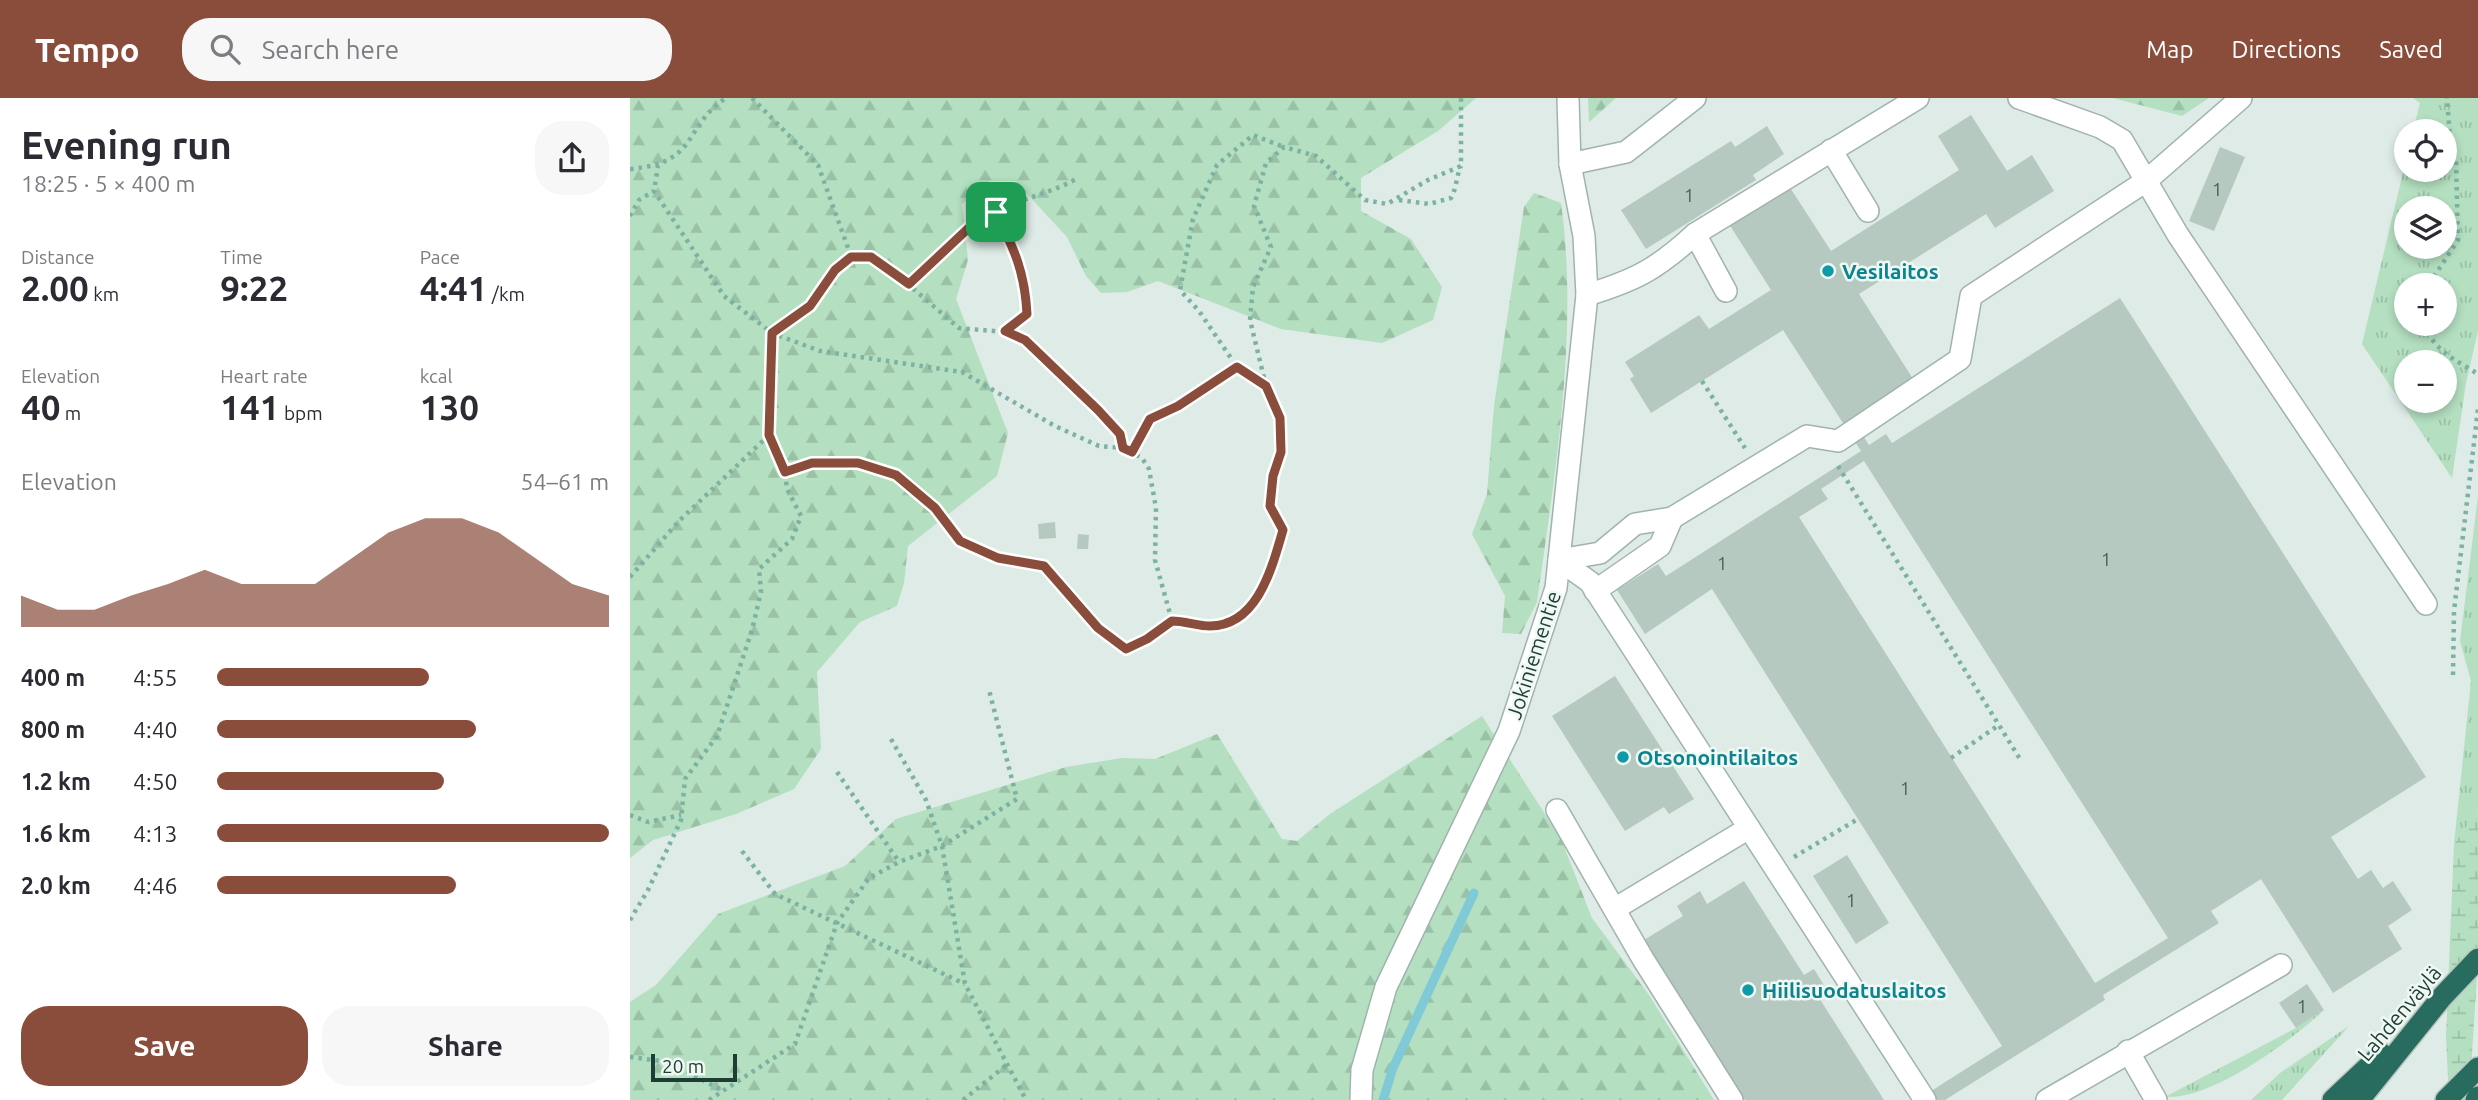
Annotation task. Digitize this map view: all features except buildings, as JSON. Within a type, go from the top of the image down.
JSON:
[{"type":"highway","name":"Lahdenväylä","points":[[2358,1100],[2442,997],[2478,958]]},
{"type":"highway","points":[[2333,1100],[2442,997]]},
{"type":"highway","points":[[2446,1100],[2478,1068]]},
{"type":"street","name":"Jokiniementie","points":[[1362,1100],[1362,1070],[1386,987],[1509,731],[1556,588],[1587,295],[1584,236],[1570,164],[1568,98]]},
{"type":"street","points":[[1570,164],[1626,152],[1695,98]]},
{"type":"street","points":[[1587,295],[1621,284],[1663,264],[1695,234],[1918,98]]},
{"type":"street","points":[[2019,98],[2100,127],[2122,140],[2178,235],[2426,604]]},
{"type":"street","points":[[1559,560],[1600,553],[1635,524],[1672,518],[1807,436],[1838,441],[1959,359],[1971,296],[2146,181],[2241,98]]},
{"type":"street","points":[[1831,150],[1868,211]]},
{"type":"street","points":[[1695,234],[1726,291]]},
{"type":"street","points":[[1595,591],[1660,546],[1672,518]]},
{"type":"street","points":[[1559,560],[1590,582],[1925,1100]]},
{"type":"street","points":[[1557,810],[1616,908],[1643,959],[1732,1100]]},
{"type":"street","points":[[1616,908],[1749,828]]},
{"type":"street","points":[[2047,1100],[2281,965]]},
{"type":"street","points":[[2128,1051],[2156,1100]]},
{"type":"path","points":[[630,169],[658,166],[682,151],[718,103],[726,98]]},
{"type":"path","points":[[751,98],[818,165],[851,257]]},
{"type":"path","points":[[1398,200],[1429,204],[1451,198],[1458,187],[1457,175],[1461,166],[1461,98]]},
{"type":"path","points":[[2436,273],[2458,240],[2456,159],[2451,150],[2447,98]]},
{"type":"path","points":[[1266,386],[1237,367],[1199,311],[1180,290],[1193,219],[1217,165],[1253,135],[1284,148],[1316,156],[1370,202],[1387,204],[1398,200],[1428,180],[1461,166]]},
{"type":"path","points":[[785,472],[812,463],[858,463],[896,475],[935,508],[960,541],[998,558],[1044,566],[1098,628],[1126,649],[1147,639],[1172,621],[1210,626],[1240,617],[1268,583],[1283,530],[1270,506],[1273,476],[1281,452],[1280,418],[1266,386],[1250,320],[1254,287],[1271,247],[1254,206],[1266,163],[1284,148]]},
{"type":"path","points":[[658,166],[654,191],[724,296],[772,333],[820,351],[962,372],[1055,426],[1099,446],[1123,448],[1146,463],[1156,508],[1155,561],[1172,621]]},
{"type":"path","points":[[909,284],[974,223],[1016,202],[1054,192],[1078,178]]},
{"type":"path","points":[[630,216],[639,200],[654,191]]},
{"type":"path","points":[[996,212],[1018,257],[1026,288],[1027,314],[1005,331]]},
{"type":"path","points":[[772,333],[810,306],[835,270],[851,257],[871,257],[909,284],[936,312],[959,328],[1005,331],[1025,340],[1120,434],[1123,448]]},
{"type":"path","points":[[630,920],[648,890],[681,815],[685,779],[717,736],[752,630],[761,592],[759,569],[792,540],[801,516],[787,489],[785,472],[769,435],[772,333]]},
{"type":"path","points":[[2428,336],[2451,357],[2478,373]]},
{"type":"path","points":[[1132,452],[1150,419],[1178,406],[1237,367]]},
{"type":"path","points":[[1702,381],[1757,466]]},
{"type":"path","points":[[2453,675],[2454,611],[2478,410]]},
{"type":"path","points":[[630,577],[679,521],[769,435]]},
{"type":"path","points":[[1821,438],[2020,759]]},
{"type":"path","points":[[709,1100],[794,1044],[837,923],[869,878],[899,862],[942,846],[1017,799],[989,690]]},
{"type":"path","points":[[1951,758],[1999,725]]},
{"type":"path","points":[[891,739],[926,800],[942,846],[965,984],[1009,1063],[1026,1100]]},
{"type":"path","points":[[837,772],[899,862]]},
{"type":"path","points":[[630,815],[648,822],[681,815]]},
{"type":"path","points":[[1775,869],[1858,819]]},
{"type":"path","points":[[742,851],[775,894],[965,984]]},
{"type":"path","points":[[630,1057],[668,1062],[724,1091]]},
{"type":"path","points":[[963,1100],[1009,1063]]},
{"type":"green space","points":[[630,98],[1476,98],[1438,131],[1361,178],[1361,211],[1411,239],[1442,287],[1433,320],[1382,343],[1281,329],[1158,281],[1127,292],[1101,293],[1086,276],[1067,237],[1015,181],[989,181],[962,204],[968,260],[956,299],[1008,433],[997,476],[908,546],[904,583],[897,606],[860,622],[817,672],[821,749],[794,789],[736,814],[653,840],[630,858]]},
{"type":"green space","points":[[1588,98],[1616,98],[1589,122]]},
{"type":"green space","points":[[2113,98],[2209,98],[2182,116]]},
{"type":"green space","points":[[2413,98],[2478,98],[2478,331],[2466,383],[2452,478],[2408,413],[2457,413],[2457,350],[2394,350],[2394,392],[2362,344],[2394,210],[2394,259],[2457,259],[2457,196],[2397,196],[2401,182],[2457,182],[2457,119],[2416,119],[2420,103]]},
{"type":"green space","points":[[1534,193],[1561,203],[1566,252],[1566,352],[1557,453],[1537,602],[1521,634],[1502,633],[1505,596],[1472,534],[1487,494],[1494,406],[1524,207]]},
{"type":"green space","points":[[2478,496],[2478,811],[2454,844],[2471,681],[2460,641]]},
{"type":"green space","points":[[1482,716],[1561,839],[1592,918],[1649,995],[1714,1100],[630,1100],[630,1002],[656,985],[718,914],[845,866],[896,819],[1066,767],[1122,758],[1155,759],[1217,734],[1282,839],[1297,841],[1330,814]]},
{"type":"green space","points":[[2478,811],[2478,961],[2469,1100],[2449,1100],[2446,1037],[2454,844]]},
{"type":"green space","points":[[2324,1010],[2272,1052],[2228,1079],[2184,1095],[2165,1097],[2296,1028]]},
{"type":"green space","points":[[2349,1026],[2282,1100],[2251,1100],[2280,1073]]},
{"type":"waterway","points":[[1383,1100],[1393,1068],[1474,893]]},
{"type":"place","name":"Vesilaitos","points":[[1828,271]]},
{"type":"place","name":"Otsonointilaitos","points":[[1623,757]]},
{"type":"place","name":"Hiilisuodatuslaitos","points":[[1748,990]]},
{"type":"route","points":[[996,212],[1018,257],[1026,288],[1027,314],[1005,331],[1025,340],[1057,369],[1114,426],[1120,434],[1123,448],[1132,452],[1150,419],[1178,406],[1237,367],[1266,386],[1280,418],[1281,452],[1273,476],[1270,506],[1283,530],[1268,583],[1240,617],[1210,626],[1172,621],[1147,639],[1126,649],[1110,640],[1098,628],[1044,566],[998,558],[960,541],[935,508],[896,475],[858,463],[812,463],[785,472],[769,435],[772,333],[810,306],[835,270],[851,257],[871,257],[909,284],[974,223],[996,212]]}]
